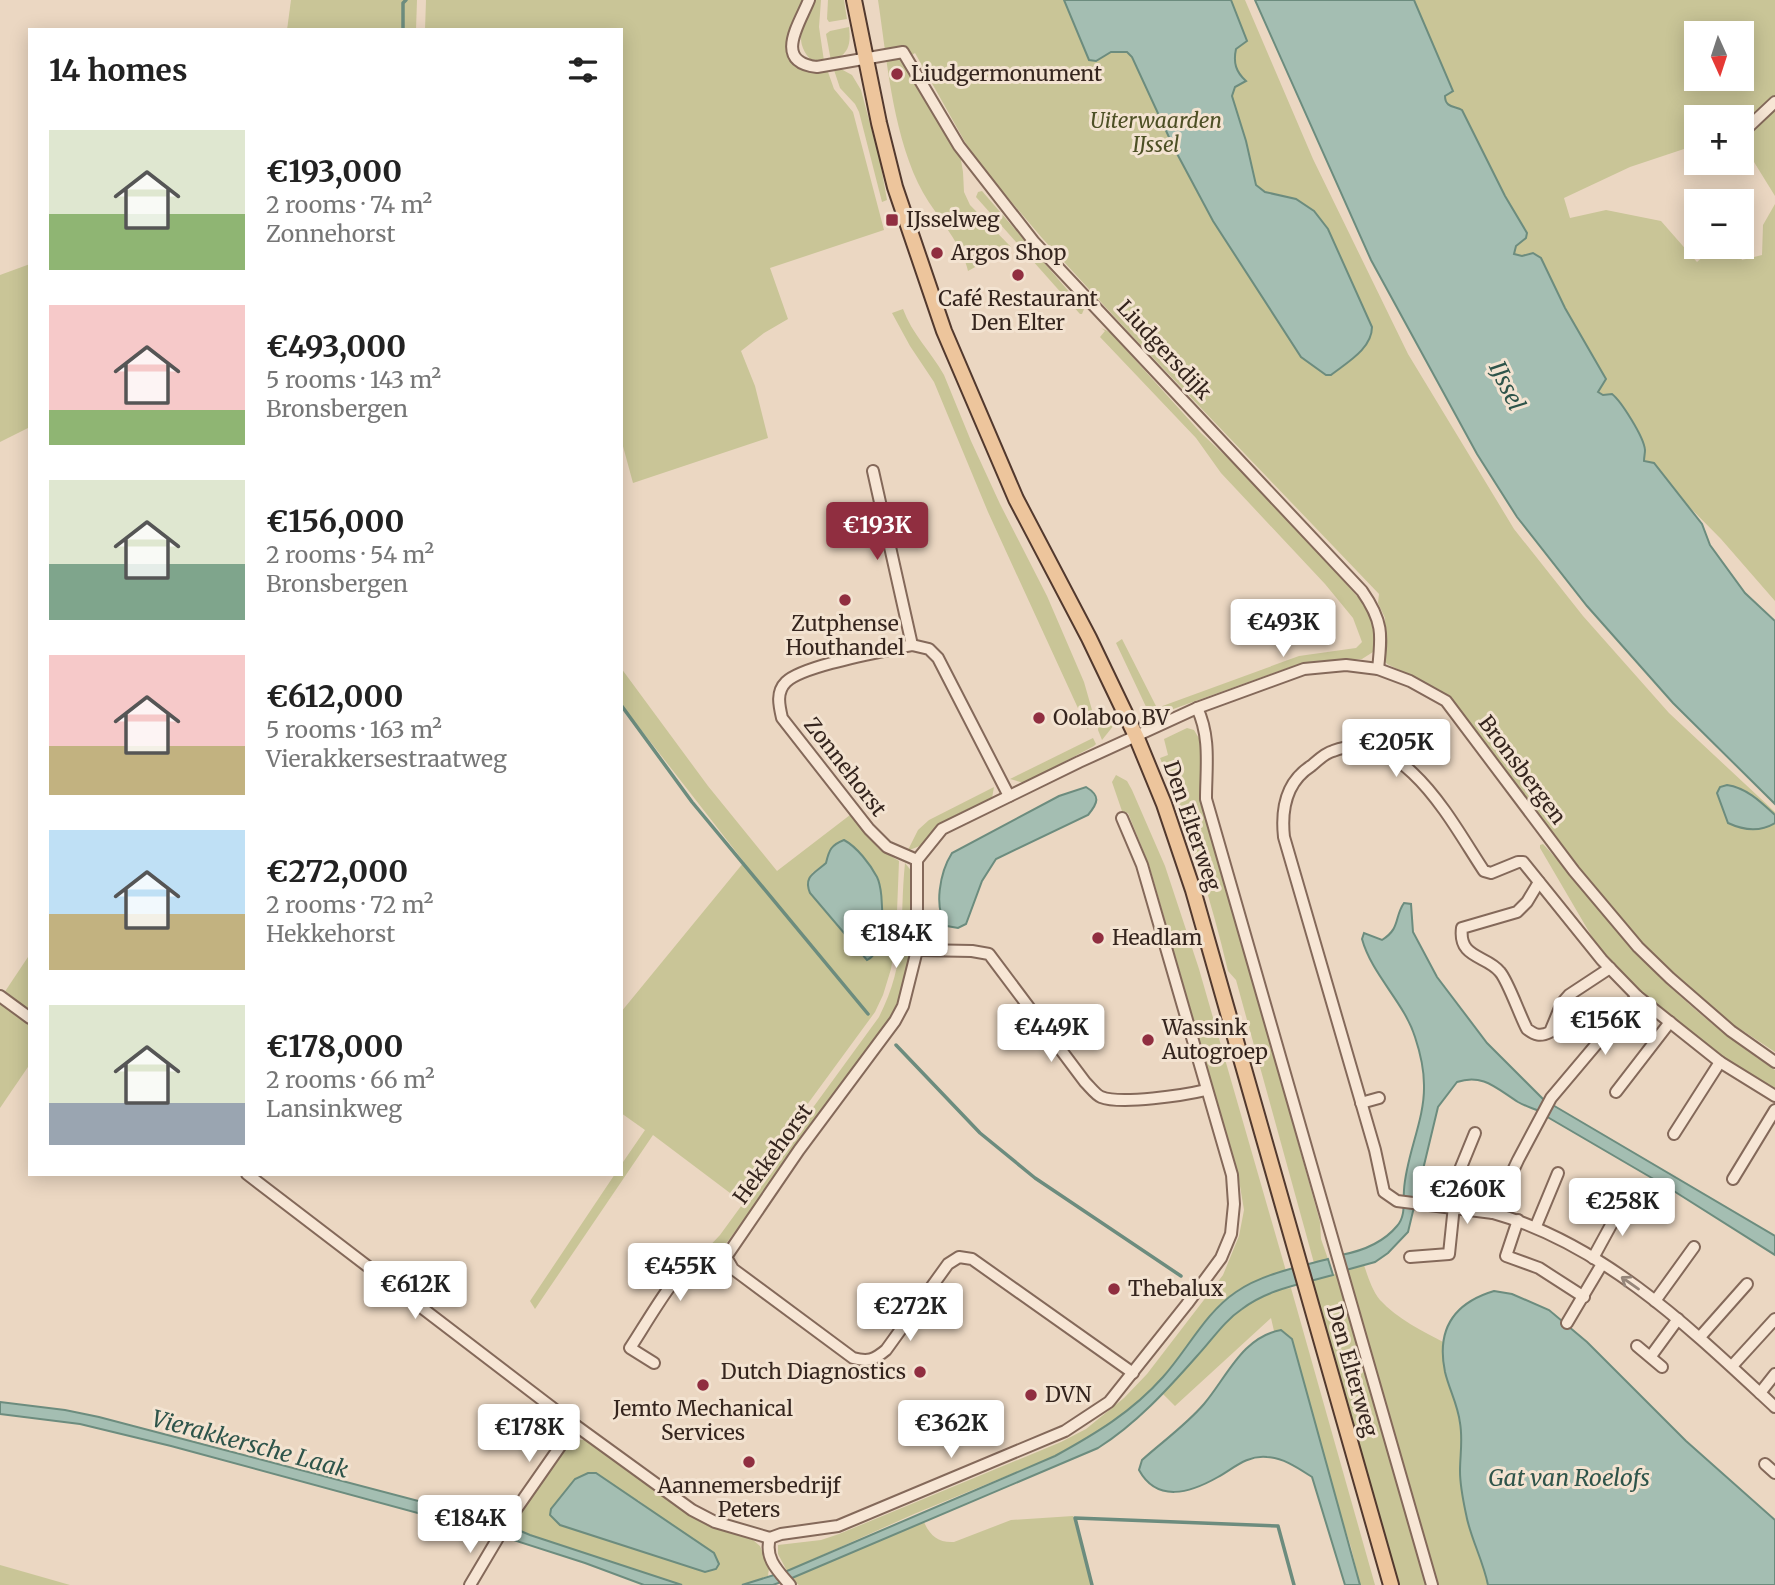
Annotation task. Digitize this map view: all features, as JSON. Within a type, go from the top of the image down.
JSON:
[{"type":"main road","name":"Den Elterweg","points":[[854,0],[895,187],[948,341],[1016,499],[1089,638],[1136,736],[1164,804],[1193,890],[1391,1581]]},
{"type":"street","points":[[809,0],[793,35],[792,44],[797,58],[809,66],[817,67],[866,58]]},
{"type":"street","name":"Liudgersdijk","points":[[866,58],[903,52],[959,146],[1034,242],[1362,592],[1374,608],[1381,629],[1378,669]]},
{"type":"street","points":[[1754,122],[1775,102]]},
{"type":"street","points":[[873,471],[912,645],[929,649],[938,658],[1009,796]]},
{"type":"street","name":"Zonnehorst","points":[[912,645],[808,670],[786,682],[778,699],[782,718],[869,829],[887,848],[917,860]]},
{"type":"street","name":"Bronsbergen","points":[[1136,736],[1197,708],[1304,669],[1346,665],[1378,669],[1410,681],[1446,701],[1574,871],[1638,947],[1731,1031],[1775,1062]]},
{"type":"street","name":"Den Elterweg","points":[[1197,708],[1205,724],[1207,744],[1206,799],[1432,1585]]},
{"type":"street","points":[[917,860],[943,829],[1136,736]]},
{"type":"street","points":[[1775,1096],[1720,1062],[1637,996],[1609,968],[1523,862],[1491,873],[1484,871],[1452,820],[1412,771],[1388,753],[1359,747],[1332,751],[1303,771],[1284,803],[1284,836],[1384,1192],[1397,1202],[1453,1206],[1493,1213],[1535,1226],[1598,1261],[1655,1301],[1700,1337],[1775,1407]]},
{"type":"street","points":[[250,1176],[575,1425],[702,1517],[770,1538],[838,1526],[1065,1431],[1109,1402],[1221,1258],[1231,1234],[1234,1204],[1232,1175],[1142,865],[1122,818]]},
{"type":"street","name":"Hekkehorst","points":[[726,1257],[799,1150],[895,1021],[903,1006],[917,950],[917,860]]},
{"type":"street","points":[[1539,882],[1527,902],[1517,912],[1462,928],[1461,937],[1471,953],[1500,971],[1527,1029],[1534,1035],[1550,1032],[1562,1003],[1569,995],[1609,968]]},
{"type":"street","points":[[917,950],[989,954],[1085,1082],[1100,1097],[1121,1100],[1206,1090]]},
{"type":"street","points":[[0,996],[28,1017]]},
{"type":"street","points":[[1493,1213],[1551,1098],[1637,996]]},
{"type":"street","points":[[1616,1092],[1670,1022]]},
{"type":"street","points":[[1674,1134],[1720,1062]]},
{"type":"street","points":[[1361,1103],[1378,1098]]},
{"type":"street","points":[[1733,1179],[1775,1110]]},
{"type":"street","points":[[1410,1257],[1450,1254],[1453,1206],[1460,1167],[1475,1133]]},
{"type":"street","points":[[1535,1226],[1558,1173]]},
{"type":"street","points":[[1567,1323],[1584,1297],[1623,1203]]},
{"type":"street","points":[[1518,1220],[1506,1256],[1539,1268],[1584,1297]]},
{"type":"street","points":[[1655,1301],[1694,1247]]},
{"type":"street","points":[[654,1363],[630,1348],[686,1266],[706,1257],[726,1257],[733,1269],[853,1358],[866,1361],[876,1359],[886,1350],[948,1264],[958,1258],[972,1259],[1133,1373]]},
{"type":"street","points":[[1700,1337],[1747,1284]]},
{"type":"street","points":[[1651,1356],[1678,1319]]},
{"type":"street","points":[[1732,1366],[1775,1319]]},
{"type":"street","points":[[1637,1346],[1662,1367]]},
{"type":"street","points":[[1760,1393],[1775,1374]]},
{"type":"street","points":[[470,1585],[508,1521],[575,1425]]},
{"type":"street","points":[[1765,1464],[1775,1473]]},
{"type":"street","points":[[770,1538],[768,1555],[790,1585]]},
{"type":"green space","points":[[291,0],[417,0],[416,28],[287,28]]},
{"type":"green space","points":[[426,0],[803,0],[788,39],[790,59],[797,67],[828,72],[834,89],[853,112],[884,230],[770,268],[788,319],[741,351],[755,386],[768,438],[633,483],[623,446],[623,28],[425,28]]},
{"type":"green space","points":[[815,0],[821,0],[819,27],[824,61],[810,59],[802,44],[804,23]]},
{"type":"green space","points":[[828,0],[844,0],[847,19],[829,22]]},
{"type":"green space","name":"Uiterwaarden IJssel","points":[[878,0],[1245,0],[1313,159],[1408,354],[1514,529],[1583,616],[1669,713],[1775,812],[1775,1052],[1731,1023],[1686,987],[1642,944],[1578,868],[1453,702],[1440,690],[1387,664],[1384,660],[1385,618],[1378,603],[1379,594],[1042,238],[981,166],[915,53],[904,60],[960,154],[964,192],[970,205],[1011,247],[968,271],[959,248],[924,194],[909,162],[896,116]]},
{"type":"green space","points":[[1401,0],[1775,0],[1775,196],[1754,162],[1754,105],[1684,105],[1684,149],[1630,167],[1564,198],[1570,218],[1606,210],[1661,221],[1684,247],[1684,259],[1694,259],[1697,262],[1700,259],[1754,259],[1762,255],[1763,225],[1775,204],[1775,601],[1721,539],[1643,460],[1599,397],[1513,255]]},
{"type":"green space","points":[[849,27],[848,48],[842,56],[831,61],[826,34]]},
{"type":"green space","points":[[841,69],[852,75],[861,90],[880,161],[887,200],[882,202],[859,112],[840,88],[834,70]]},
{"type":"green space","points":[[982,191],[1084,309],[1082,314],[976,197],[978,192]]},
{"type":"green space","points":[[28,265],[28,428],[0,442],[0,275]]},
{"type":"green space","points":[[903,309],[911,327],[944,375],[1000,504],[1047,596],[1084,682],[1092,710],[1088,730],[988,512],[934,382],[892,313]]},
{"type":"green space","points":[[1101,328],[1110,332],[1201,433],[1234,464],[1239,464],[1364,604],[1374,627],[1373,652],[1362,659],[1316,661],[1296,665],[1165,712],[1154,714],[1148,711],[1116,643],[1122,639],[1157,708],[1299,656],[1356,648],[1362,642],[1353,618],[1325,584],[1221,473],[1196,438],[1100,337],[1105,331]]},
{"type":"green space","points":[[623,671],[708,786],[777,871],[850,815],[878,848],[899,861],[896,937],[891,969],[875,1012],[738,1199],[653,1135],[535,1309],[530,1301],[614,1176],[623,1176],[623,1162],[645,1130],[623,1114],[623,1010],[744,862],[623,707]],"holes":[[[826,863],[878,879],[882,917],[863,957],[810,893],[812,873]]]},
{"type":"green space","points":[[1115,712],[1114,725],[1102,740],[1098,730],[1099,720]]},
{"type":"green space","points":[[1187,728],[1194,730],[1200,740],[1203,801],[1320,1222],[1321,1239],[1328,1259],[1314,1263],[1236,980],[1228,971],[1198,863],[1160,758],[1168,755],[1164,739]]},
{"type":"green space","points":[[1093,738],[1096,744],[1094,746],[1024,783],[1010,779]]},
{"type":"green space","points":[[1116,775],[1127,781],[1132,790],[1165,866],[1199,969],[1286,1271],[1239,1289],[1220,1304],[1163,1377],[1128,1412],[1093,1436],[1055,1456],[914,1514],[787,1571],[778,1554],[778,1545],[821,1540],[839,1534],[1061,1442],[1086,1429],[1124,1398],[1147,1374],[1223,1275],[1239,1236],[1244,1210],[1238,1174],[1149,865],[1128,813],[1123,814],[1112,782]]},
{"type":"green space","points":[[994,787],[992,798],[950,818],[922,844],[908,850],[918,830],[929,820]]},
{"type":"green space","points":[[1543,844],[1654,971],[1721,1031],[1775,1070],[1775,1090],[1718,1054],[1618,969],[1595,942],[1540,848]]},
{"type":"green space","points":[[905,863],[913,873],[911,945],[905,981],[893,1015],[728,1241],[723,1247],[705,1251],[720,1235],[879,1017],[898,959]]},
{"type":"green space","points":[[28,957],[28,1012],[4,993]]},
{"type":"green space","points":[[0,1004],[28,1025],[28,1067],[0,1108]]},
{"type":"green space","points":[[1364,1265],[1370,1283],[1387,1307],[1445,1343],[1445,1372],[1456,1403],[1462,1439],[1460,1470],[1466,1518],[1482,1558],[1488,1585],[1438,1585],[1346,1270]]},
{"type":"green space","points":[[1338,1273],[1427,1585],[1399,1585],[1312,1281]]},
{"type":"green space","points":[[1291,1288],[1375,1585],[1360,1585],[1351,1547],[1281,1330],[1274,1331],[1271,1318],[1175,1406],[1163,1394],[1241,1309],[1269,1292]]},
{"type":"green space","points":[[589,1440],[710,1525],[753,1540],[760,1546],[769,1568],[768,1576],[742,1585],[682,1585],[530,1535],[502,1523],[569,1442]],"holes":[[[638,1500],[669,1524],[705,1572],[560,1525]]]},
{"type":"green space","points":[[1073,1516],[1091,1585],[799,1585],[790,1579],[924,1522],[936,1538],[954,1542],[1011,1520]]},
{"type":"green space","points":[[0,1565],[70,1585],[0,1585]]},
{"type":"water","points":[[1064,0],[1231,0],[1247,41],[1236,49],[1235,59],[1238,71],[1246,81],[1235,87],[1232,96],[1256,185],[1265,192],[1296,199],[1314,211],[1328,229],[1372,327],[1368,342],[1351,360],[1331,375],[1326,375],[1301,357],[1213,221],[1174,148],[1132,57],[1127,52],[1111,52],[1096,61],[1089,60]]},
{"type":"water","name":"IJssel","points":[[1255,0],[1414,0],[1453,91],[1445,96],[1447,103],[1462,110],[1505,196],[1527,233],[1526,238],[1516,246],[1514,254],[1522,256],[1533,253],[1541,258],[1565,308],[1606,379],[1598,392],[1603,395],[1612,394],[1621,404],[1644,444],[1644,461],[1654,463],[1702,524],[1710,545],[1745,593],[1775,621],[1775,804],[1673,703],[1587,606],[1517,517],[1477,454],[1371,260]]},
{"type":"water","points":[[1727,785],[1747,792],[1759,801],[1775,815],[1775,823],[1751,829],[1728,823],[1717,793],[1720,787]]},
{"type":"water","points":[[1086,787],[1096,797],[1094,807],[1088,815],[996,859],[982,881],[966,924],[958,928],[947,926],[939,900],[941,880],[952,853],[1059,796]]},
{"type":"water","points":[[844,840],[867,861],[880,885],[880,935],[873,955],[867,960],[810,893],[808,887],[814,872],[826,863],[831,848]]},
{"type":"water","points":[[1404,903],[1411,904],[1413,932],[1437,977],[1487,1043],[1545,1101],[1539,1111],[1482,1081],[1457,1082],[1438,1107],[1408,1232],[1375,1262],[1346,1270],[1341,1255],[1379,1242],[1402,1218],[1405,1177],[1422,1111],[1423,1073],[1415,1037],[1403,1012],[1373,965],[1362,939],[1364,933],[1382,940],[1388,936],[1395,927]]},
{"type":"water","points":[[1551,1104],[1775,1236],[1775,1255],[1669,1188],[1544,1115]]},
{"type":"water","points":[[1328,1259],[1333,1275],[1274,1292],[1252,1302],[1236,1314],[1150,1406],[1098,1448],[792,1578],[773,1585],[742,1585],[787,1571],[1055,1456],[1099,1431],[1139,1401],[1163,1377],[1215,1310],[1236,1292],[1269,1276]]},
{"type":"water","name":"Gat van Roelofs","points":[[1494,1291],[1512,1294],[1549,1310],[1587,1342],[1686,1441],[1775,1520],[1775,1585],[1488,1585],[1470,1531],[1464,1503],[1460,1476],[1460,1423],[1445,1372],[1443,1343],[1451,1320],[1459,1311],[1480,1296]]},
{"type":"water","points":[[1281,1330],[1292,1339],[1360,1585],[1345,1585],[1312,1477],[1291,1464],[1273,1458],[1253,1458],[1207,1483],[1175,1492],[1155,1487],[1139,1470],[1142,1460],[1204,1404],[1246,1349],[1267,1334]]},
{"type":"water","points":[[0,1402],[99,1417],[502,1523],[530,1535],[682,1585],[644,1585],[495,1534],[171,1446],[80,1424],[0,1414]]},
{"type":"water","points":[[588,1473],[596,1473],[714,1553],[719,1564],[716,1569],[705,1572],[560,1525],[550,1515],[551,1509],[575,1479]]},
{"type":"waterway","points":[[403,28],[403,3],[406,0]]},
{"type":"waterway","points":[[623,708],[692,802],[868,1014]]},
{"type":"waterway","points":[[896,1045],[980,1133],[1035,1178],[1181,1276]]},
{"type":"waterway","points":[[1092,1585],[1075,1518],[1278,1526],[1294,1585]]},
{"type":"place","name":"Liudgermonument","points":[[897,74]]},
{"type":"place","name":"IJsselweg","points":[[892,220]]},
{"type":"place","name":"Argos Shop","points":[[937,253]]},
{"type":"place","name":"Café Restaurant Den Elter","points":[[1018,275]]},
{"type":"place","name":"Zutphense Houthandel","points":[[845,600]]},
{"type":"place","name":"Oolaboo BV","points":[[1039,718]]},
{"type":"place","name":"Headlam","points":[[1098,938]]},
{"type":"place","name":"Wassink Autogroep","points":[[1148,1040]]},
{"type":"place","name":"Thebalux","points":[[1114,1289]]},
{"type":"place","name":"Dutch Diagnostics","points":[[920,1372]]},
{"type":"place","name":"Jemto Mechanical Services","points":[[703,1385]]},
{"type":"place","name":"DVN","points":[[1031,1395]]},
{"type":"place","name":"Aannemersbedrijf Peters","points":[[749,1462]]},
{"type":"water label","name":"Vierakkersche Laak","points":[[250,1444]]}]
